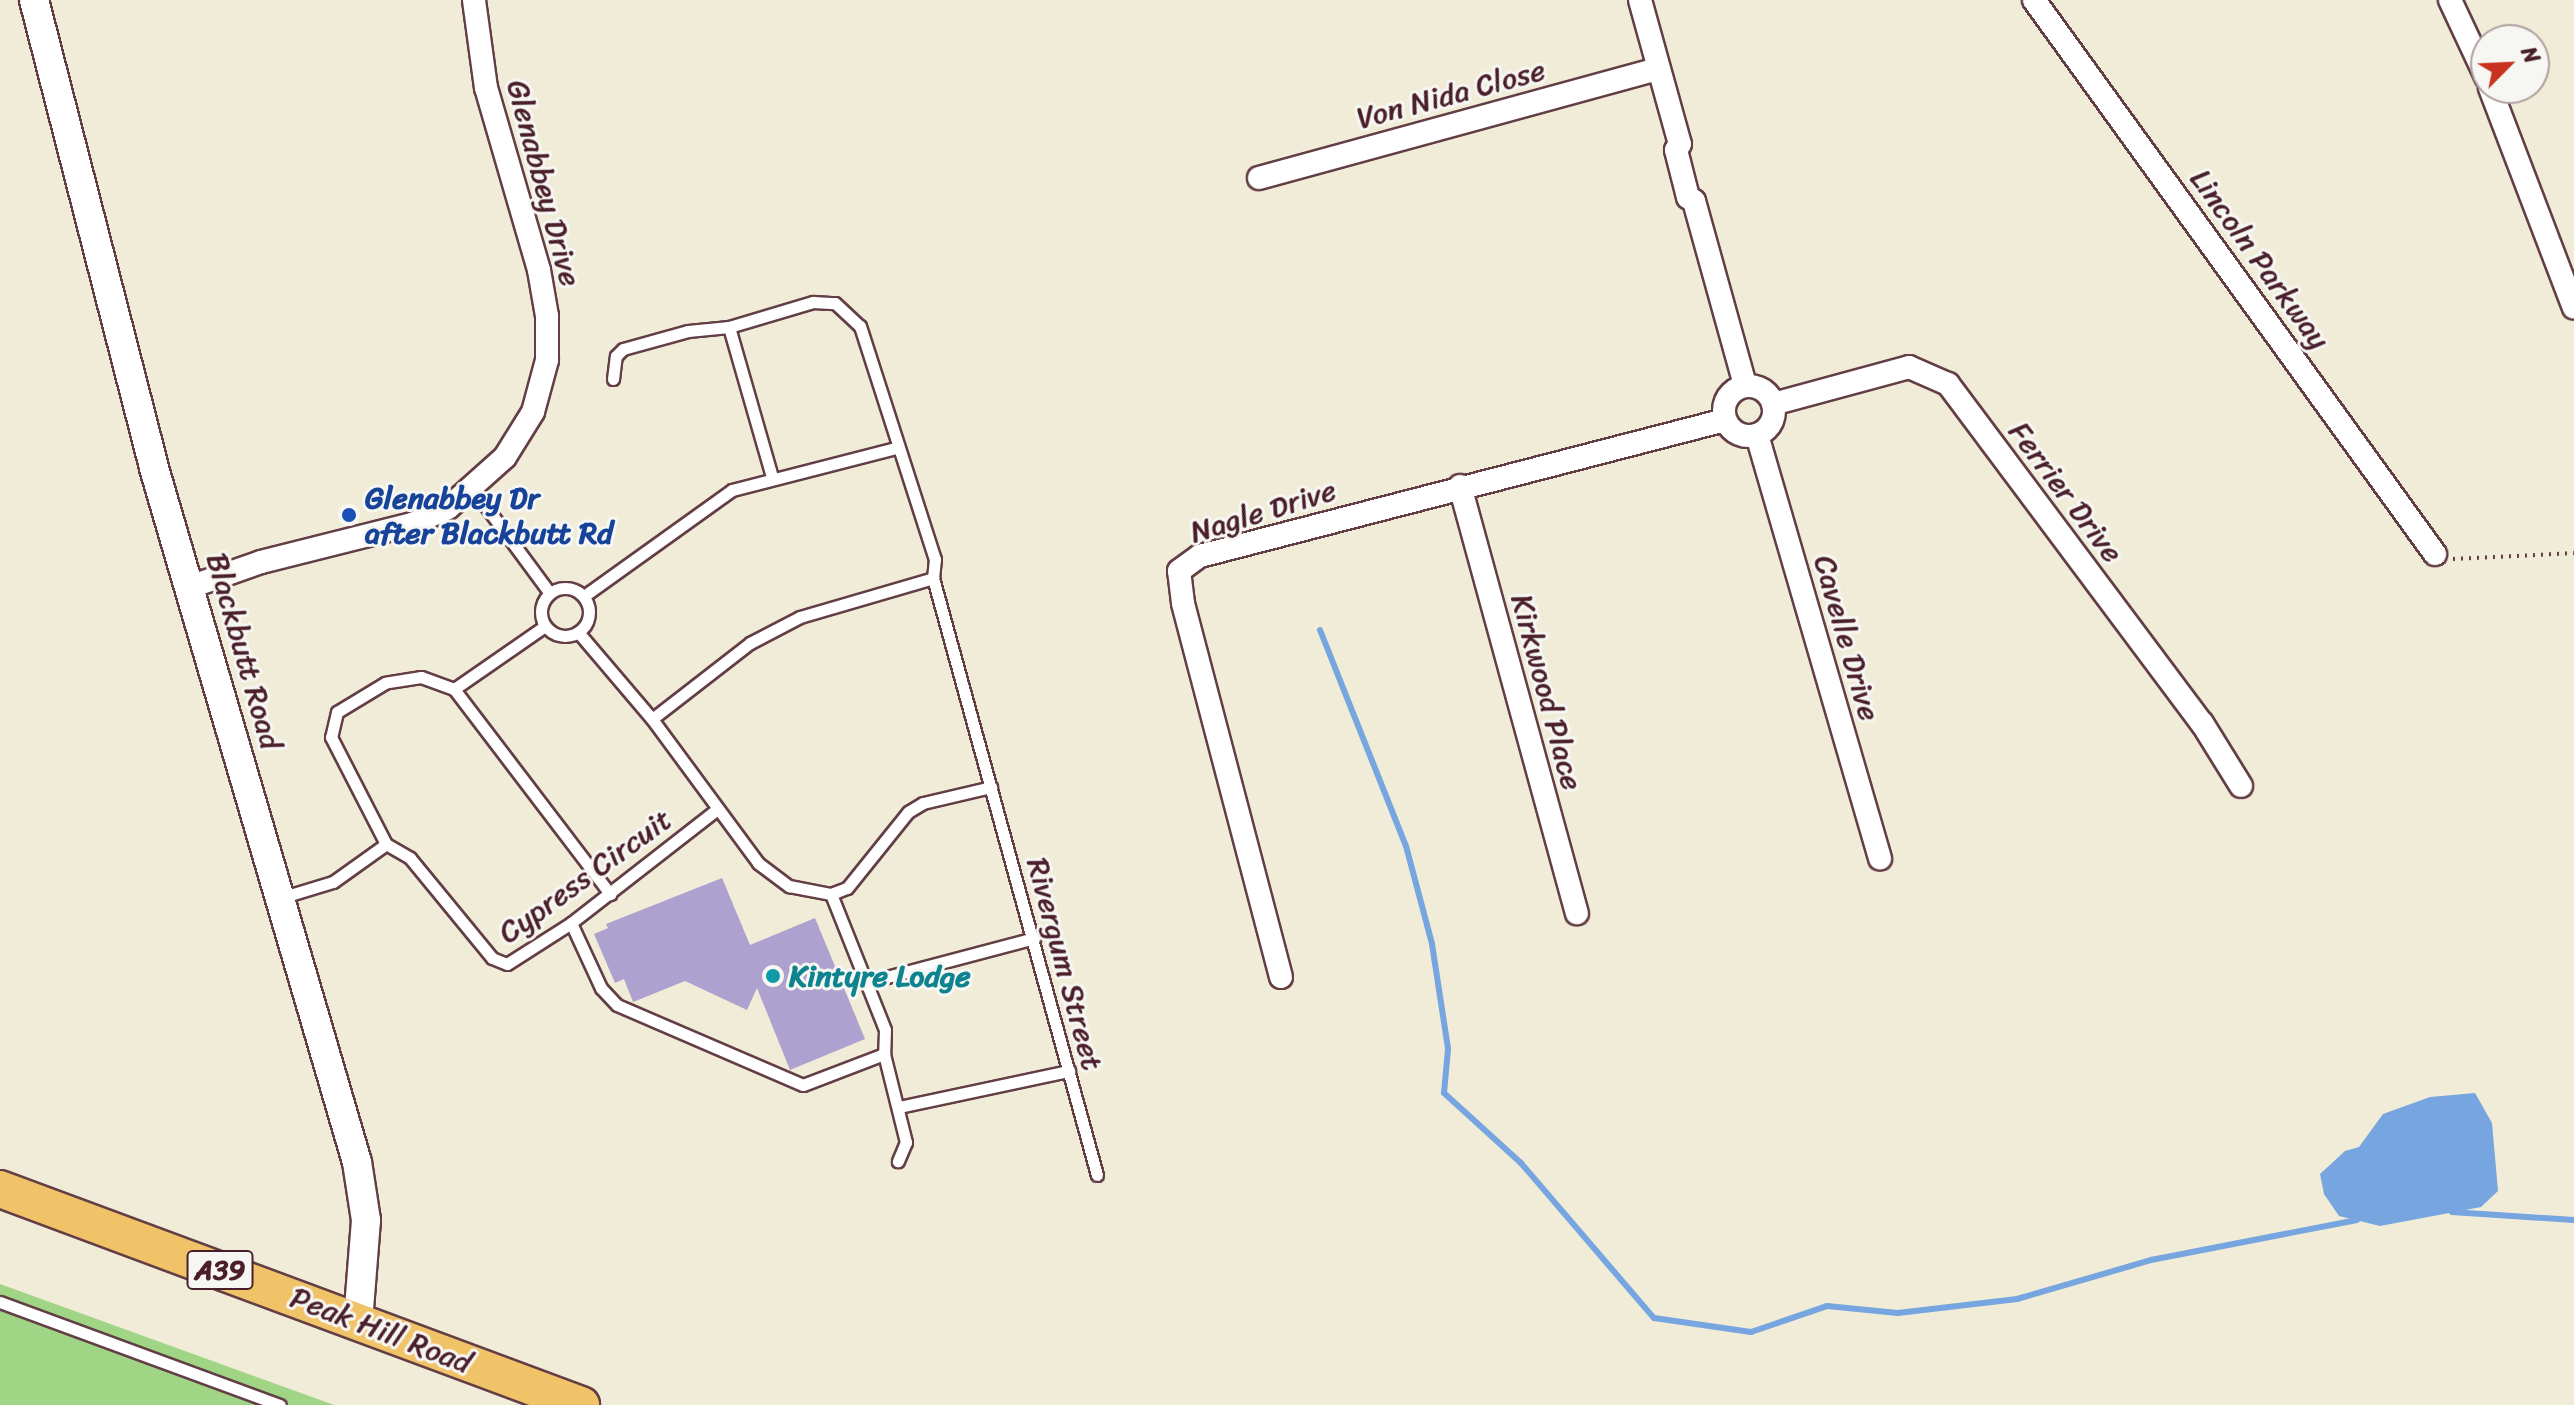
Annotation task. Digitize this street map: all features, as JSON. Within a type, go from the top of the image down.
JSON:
[{"type":"highway","name":"Peak Hill Road","points":[[0,1189],[581,1405]]},
{"type":"street","name":"Blackbutt Road","points":[[34,0],[190,587],[357,1162],[366,1220],[358,1321]]},
{"type":"street","name":"Glenabbey Drive","points":[[190,587],[261,562],[412,524],[448,508],[473,489],[505,457],[533,412],[547,345],[539,270],[486,88],[474,0]]},
{"type":"street","points":[[1640,0],[1680,144],[1676,150],[1688,197],[1694,201],[1745,385]]},
{"type":"street","name":"Lincoln Parkway","points":[[2034,0],[2435,554]]},
{"type":"street","points":[[2450,0],[2470,43]]},
{"type":"street","name":"Von Nida Close","points":[[1259,178],[1658,69]]},
{"type":"street","points":[[2496,104],[2574,308]]},
{"type":"street","name":"Ferrier Drive","points":[[1773,404],[1909,367],[1948,384],[2202,723],[2241,786]]},
{"type":"street","points":[[1745,385],[1766,391],[1773,404],[1769,426],[1757,435],[1741,435],[1725,420],[1727,398],[1745,385]]},
{"type":"street","name":"Nagle Drive","points":[[1281,977],[1183,603],[1179,571],[1200,556],[1460,486],[1725,420]]},
{"type":"street","name":"Cavelle Drive","points":[[1757,435],[1880,859]]},
{"type":"street","name":"Kirkwood Place","points":[[1460,486],[1577,913]]},
{"type":"lane","name":"Rivergum Street","points":[[613,379],[616,356],[623,349],[688,331],[729,327],[813,302],[835,303],[848,311],[860,326],[896,448],[908,465],[935,559],[933,578],[1097,1175]]},
{"type":"lane","points":[[729,327],[772,477]]},
{"type":"lane","points":[[584,596],[717,498],[772,477],[896,448]]},
{"type":"lane","points":[[473,489],[549,592]]},
{"type":"lane","points":[[652,719],[750,643],[800,617],[933,578]]},
{"type":"lane","points":[[564,587],[584,596],[588,619],[578,632],[564,636],[545,626],[540,612],[549,592],[564,587]]},
{"type":"lane","points":[[545,626],[454,689],[610,894]]},
{"type":"lane","points":[[578,632],[652,719],[715,811],[773,877],[789,886],[831,894],[847,888],[908,812],[923,803],[991,787]]},
{"type":"lane","name":"Cypress Circuit","points":[[454,689],[421,677],[397,681],[337,712],[331,737],[386,844],[410,858],[492,958],[507,964],[571,923],[715,811]]},
{"type":"lane","points":[[280,898],[333,882],[386,844]]},
{"type":"lane","points":[[831,894],[885,1030],[884,1054],[906,1142],[898,1161]]},
{"type":"lane","points":[[571,923],[601,988],[617,1005],[803,1085],[884,1054]]},
{"type":"lane","points":[[868,982],[1034,938]]},
{"type":"lane","points":[[899,1107],[1069,1071]]},
{"type":"lane","points":[[0,1302],[280,1405]]},
{"type":"path","points":[[2435,554],[2465,561],[2574,553]]},
{"type":"green space","points":[[0,1284],[334,1405],[0,1405]]},
{"type":"water","points":[[2475,1093],[2492,1123],[2498,1191],[2481,1207],[2380,1226],[2339,1216],[2324,1194],[2320,1174],[2345,1151],[2359,1147],[2383,1114],[2430,1097]]},
{"type":"building","name":"Kintyre Lodge","points":[[722,878],[750,945],[815,918],[865,1039],[790,1070],[757,988],[747,1010],[685,981],[633,1002],[624,979],[615,983],[594,934],[608,928],[606,924]]},
{"type":"waterway","points":[[1320,630],[1406,846],[1432,944],[1448,1049],[1444,1093],[1521,1163],[1654,1318],[1751,1332],[1827,1306],[1898,1313],[2017,1299],[2151,1260],[2357,1220]]},
{"type":"waterway","points":[[2452,1212],[2574,1220]]},
{"type":"place","name":"Glenabbey Dr after Blackbutt Rd","points":[[349,515]]},
{"type":"place","name":"Kintyre Lodge","points":[[773,976]]}]
